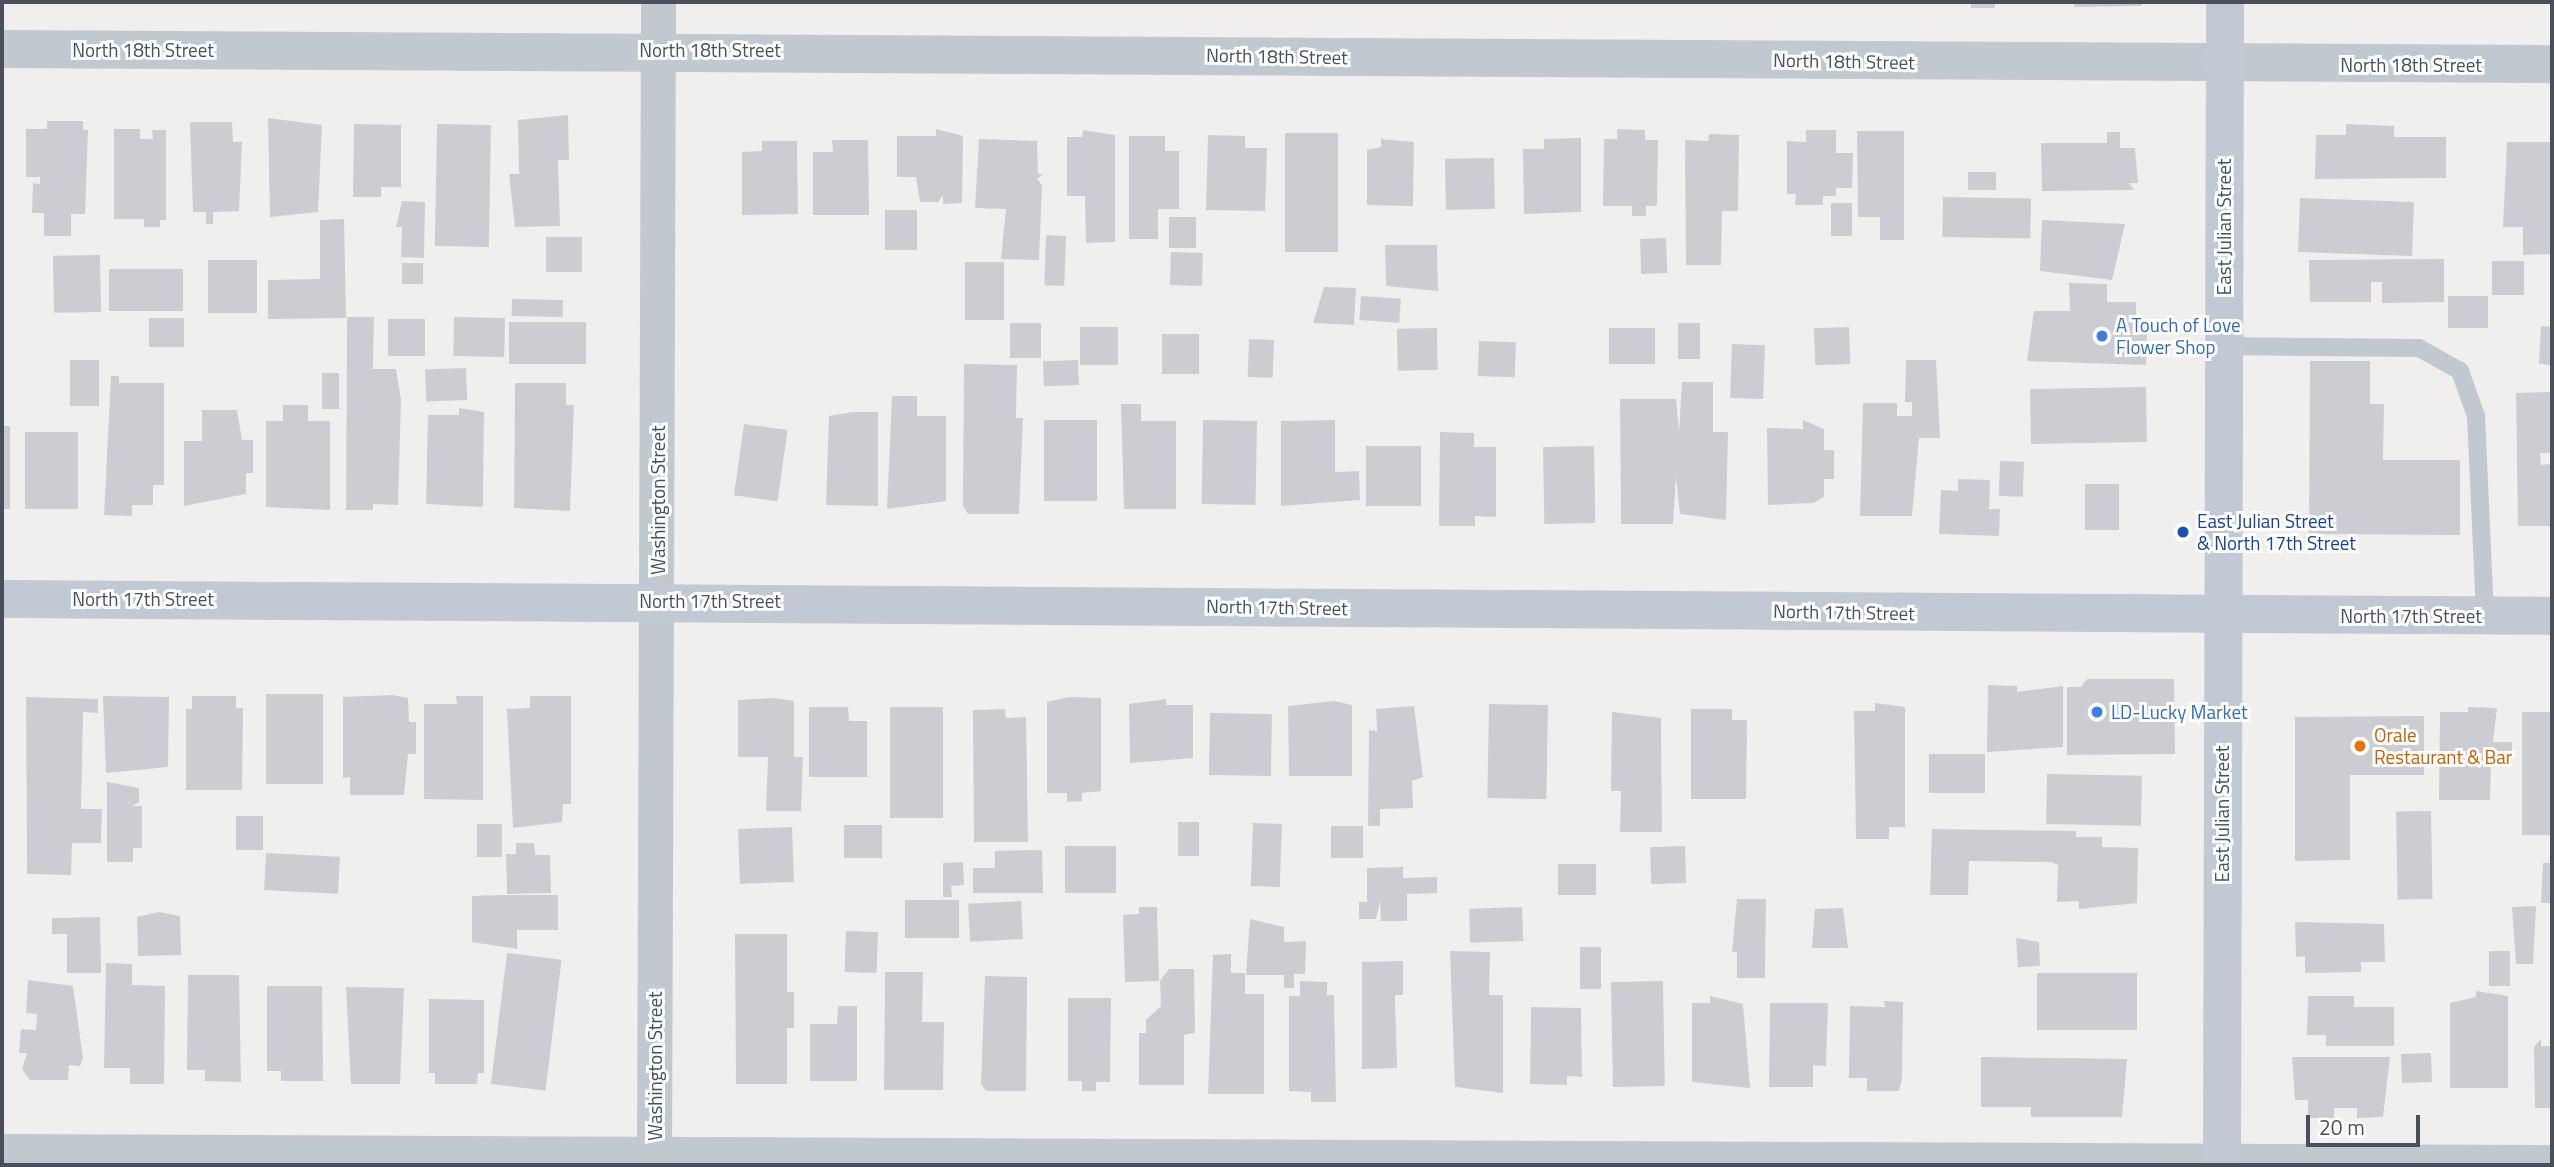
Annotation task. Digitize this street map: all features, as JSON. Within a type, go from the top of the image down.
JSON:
[{"type":"main road","name":"East Julian Street","points":[[2222,1163],[2225,2]]},
{"type":"main road","name":"North 17th Street","points":[[2,599],[659,601],[2222,616],[2552,616]]},
{"type":"street","name":"Washington Street","points":[[654,1160],[659,601],[658,2]]},
{"type":"street","name":"North 18th Street","points":[[2,49],[658,50],[2225,65],[2552,64]]},
{"type":"street","points":[[2,1152],[654,1160],[2552,1162]]},
{"type":"lane","points":[[2224,346],[2419,348],[2460,371],[2476,416],[2485,616]]},
{"type":"building","points":[[1971,2],[1995,2],[1995,8],[1971,8]]},
{"type":"building","points":[[2074,2],[2141,2],[2142,6],[2074,7]]},
{"type":"building","points":[[568,115],[569,160],[558,160],[560,226],[515,227],[509,174],[519,174],[518,120]]},
{"type":"building","points":[[268,118],[322,125],[318,212],[270,217]]},
{"type":"building","points":[[47,121],[83,121],[83,130],[88,130],[85,214],[71,214],[71,236],[44,236],[44,213],[32,213],[33,183],[40,184],[40,177],[26,177],[26,129],[47,129]]},
{"type":"building","points":[[190,122],[232,122],[233,142],[242,142],[239,211],[213,212],[213,224],[206,224],[206,212],[193,212]]},
{"type":"building","points":[[354,124],[401,125],[401,187],[381,187],[381,197],[353,197]]},
{"type":"building","points":[[437,124],[491,125],[489,247],[435,246]]},
{"type":"building","points":[[2346,124],[2394,126],[2394,137],[2446,137],[2446,178],[2315,179],[2316,135],[2346,135]]},
{"type":"building","points":[[114,129],[140,129],[140,139],[153,139],[152,130],[166,130],[166,220],[160,220],[160,227],[144,227],[144,219],[114,219]]},
{"type":"building","points":[[936,129],[963,136],[962,203],[943,204],[943,195],[938,202],[920,202],[916,177],[897,177],[897,136],[936,136]]},
{"type":"building","points":[[1617,129],[1645,130],[1645,140],[1658,140],[1657,206],[1646,206],[1646,216],[1632,216],[1632,206],[1603,206],[1604,139],[1617,139]]},
{"type":"building","points":[[1083,130],[1115,135],[1115,242],[1086,243],[1085,196],[1067,196],[1067,137],[1082,137]]},
{"type":"building","points":[[1806,130],[1836,130],[1836,153],[1853,153],[1852,188],[1836,188],[1836,196],[1823,196],[1823,205],[1795,205],[1796,194],[1787,194],[1787,141],[1806,142]]},
{"type":"building","points":[[1857,131],[1904,131],[1904,240],[1880,240],[1880,217],[1858,217]]},
{"type":"building","points":[[2107,132],[2120,132],[2120,148],[2135,148],[2138,183],[2129,183],[2134,190],[2042,191],[2041,143],[2107,143]]},
{"type":"building","points":[[1285,133],[1338,133],[1338,252],[1285,252]]},
{"type":"building","points":[[1709,134],[1739,135],[1738,211],[1722,211],[1721,265],[1686,265],[1685,140],[1708,141]]},
{"type":"building","points":[[1208,135],[1245,136],[1245,148],[1267,148],[1265,211],[1206,210]]},
{"type":"building","points":[[1129,136],[1165,136],[1165,151],[1179,151],[1179,209],[1158,209],[1158,239],[1129,239]]},
{"type":"building","points":[[1581,138],[1581,212],[1524,214],[1523,149],[1544,149],[1544,139]]},
{"type":"building","points":[[979,139],[1037,141],[1038,174],[1043,174],[1037,179],[1042,185],[1039,260],[1001,259],[1006,209],[975,208]]},
{"type":"building","points":[[1381,139],[1414,142],[1413,206],[1367,205],[1367,150],[1381,147]]},
{"type":"building","points":[[832,140],[868,140],[869,215],[813,215],[813,152],[833,152]]},
{"type":"building","points":[[762,141],[797,141],[798,214],[742,215],[742,152],[762,151]]},
{"type":"building","points":[[2507,142],[2552,142],[2552,254],[2523,255],[2523,227],[2503,227]]},
{"type":"building","points":[[1494,158],[1495,209],[1446,210],[1445,159]]},
{"type":"building","points":[[1968,172],[1996,172],[1996,190],[1968,190]]},
{"type":"building","points":[[1943,197],[2031,199],[2030,239],[1942,237]]},
{"type":"building","points":[[2300,198],[2414,202],[2412,256],[2298,252]]},
{"type":"building","points":[[402,201],[425,202],[424,258],[401,257],[402,227],[396,227]]},
{"type":"building","points":[[1831,203],[1852,203],[1852,236],[1831,236]]},
{"type":"building","points":[[885,210],[917,210],[917,250],[885,250]]},
{"type":"building","points":[[1169,217],[1196,217],[1196,248],[1169,248]]},
{"type":"building","points":[[344,219],[346,318],[268,319],[268,280],[320,279],[320,220]]},
{"type":"building","points":[[2042,220],[2125,224],[2112,280],[2040,271]]},
{"type":"building","points":[[1046,235],[1066,236],[1064,286],[1044,285]]},
{"type":"building","points":[[546,237],[582,237],[582,272],[546,272]]},
{"type":"building","points":[[1666,238],[1667,273],[1641,274],[1640,239]]},
{"type":"building","points":[[1385,245],[1437,245],[1438,291],[1386,286]]},
{"type":"building","points":[[1171,252],[1203,253],[1202,286],[1170,285]]},
{"type":"building","points":[[100,255],[101,312],[54,313],[53,256]]},
{"type":"building","points":[[2444,259],[2444,302],[2382,303],[2382,282],[2371,282],[2371,302],[2310,302],[2309,260]]},
{"type":"building","points":[[208,260],[257,260],[257,313],[208,313]]},
{"type":"building","points":[[2492,261],[2524,261],[2524,295],[2492,295]]},
{"type":"building","points":[[965,262],[1004,262],[1004,320],[965,320]]},
{"type":"building","points":[[402,263],[423,263],[423,284],[402,284]]},
{"type":"building","points":[[109,269],[183,269],[183,311],[109,311]]},
{"type":"building","points":[[2069,283],[2107,284],[2107,302],[2136,302],[2136,334],[2147,334],[2146,365],[2027,361],[2034,311],[2070,311]]},
{"type":"building","points":[[1324,287],[1356,288],[1354,325],[1313,323]]},
{"type":"building","points":[[1361,296],[1401,299],[1399,323],[1359,320]]},
{"type":"building","points":[[2448,296],[2488,296],[2488,328],[2448,328]]},
{"type":"building","points":[[512,299],[563,300],[563,317],[512,316]]},
{"type":"building","points":[[347,317],[374,317],[373,369],[396,369],[401,400],[398,505],[373,504],[373,510],[346,510]]},
{"type":"building","points":[[454,317],[505,318],[504,357],[453,356]]},
{"type":"building","points":[[149,318],[184,318],[184,347],[149,347]]},
{"type":"building","points":[[388,319],[425,319],[425,356],[388,356]]},
{"type":"building","points":[[509,322],[586,322],[586,364],[509,364]]},
{"type":"building","points":[[1010,323],[1041,323],[1041,358],[1010,358]]},
{"type":"building","points":[[1678,323],[1700,323],[1700,359],[1678,359]]},
{"type":"building","points":[[2541,326],[2552,327],[2552,365],[2539,364]]},
{"type":"building","points":[[1080,327],[1118,327],[1118,365],[1080,365]]},
{"type":"building","points":[[1849,327],[1850,364],[1815,365],[1814,328]]},
{"type":"building","points":[[1437,328],[1438,370],[1398,371],[1397,329]]},
{"type":"building","points":[[1609,328],[1655,328],[1655,364],[1609,364]]},
{"type":"building","points":[[1162,334],[1199,334],[1199,374],[1162,374]]},
{"type":"building","points":[[1249,339],[1274,340],[1273,378],[1248,377]]},
{"type":"building","points":[[1479,341],[1516,342],[1515,377],[1478,376]]},
{"type":"building","points":[[1732,344],[1765,345],[1763,399],[1730,398]]},
{"type":"building","points":[[70,360],[99,360],[99,406],[70,406]]},
{"type":"building","points":[[1078,360],[1079,385],[1044,386],[1043,361]]},
{"type":"building","points":[[1906,360],[1936,360],[1940,438],[1919,438],[1912,516],[1860,516],[1863,403],[1897,403],[1897,416],[1912,416],[1912,402],[1905,402]]},
{"type":"building","points":[[2310,361],[2370,361],[2370,404],[2384,404],[2383,460],[2460,460],[2460,535],[2309,534]]},
{"type":"building","points":[[964,364],[1017,365],[1016,418],[1023,418],[1019,514],[968,514],[963,506]]},
{"type":"building","points":[[466,368],[467,400],[426,401],[425,369]]},
{"type":"building","points":[[322,373],[339,373],[339,409],[322,409]]},
{"type":"building","points":[[111,376],[119,376],[119,383],[164,383],[164,485],[153,485],[153,505],[132,505],[132,516],[104,515]]},
{"type":"building","points":[[1682,382],[1713,382],[1713,432],[1728,432],[1726,520],[1680,514],[1676,476],[1673,524],[1621,524],[1620,399],[1676,399],[1679,432]]},
{"type":"building","points":[[515,383],[566,383],[566,405],[574,405],[570,511],[514,508]]},
{"type":"building","points":[[2146,387],[2147,442],[2031,444],[2030,389]]},
{"type":"building","points":[[2552,392],[2552,453],[2540,453],[2541,465],[2552,464],[2552,526],[2518,526],[2516,393]]},
{"type":"building","points":[[892,396],[917,396],[917,416],[946,416],[946,501],[887,509]]},
{"type":"building","points":[[1121,404],[1141,404],[1141,421],[1176,421],[1176,509],[1124,509]]},
{"type":"building","points":[[283,405],[308,405],[308,421],[330,421],[330,510],[266,507],[266,421],[283,421]]},
{"type":"building","points":[[459,408],[484,412],[483,507],[426,504],[428,415],[459,415]]},
{"type":"building","points":[[202,410],[237,410],[242,440],[253,440],[253,473],[246,473],[246,494],[184,506],[184,441],[202,441]]},
{"type":"building","points":[[878,412],[878,506],[826,505],[829,416]]},
{"type":"building","points":[[1044,420],[1097,420],[1097,501],[1044,501]]},
{"type":"building","points":[[1203,420],[1257,421],[1256,505],[1202,504]]},
{"type":"building","points":[[1335,420],[1335,472],[1359,471],[1360,500],[1281,506],[1281,421]]},
{"type":"building","points":[[1803,420],[1824,429],[1824,450],[1834,450],[1834,479],[1824,479],[1824,497],[1813,503],[1768,505],[1767,428],[1803,429]]},
{"type":"building","points":[[744,424],[788,430],[778,501],[734,495]]},
{"type":"building","points":[[2,426],[10,426],[10,509],[2,509]]},
{"type":"building","points":[[25,432],[78,432],[78,509],[25,509]]},
{"type":"building","points":[[1440,432],[1474,433],[1474,447],[1496,447],[1496,517],[1475,516],[1475,526],[1439,526]]},
{"type":"building","points":[[1366,446],[1421,446],[1421,506],[1366,506]]},
{"type":"building","points":[[1594,446],[1595,523],[1544,524],[1543,447]]},
{"type":"building","points":[[2000,461],[2024,462],[2023,497],[1999,496]]},
{"type":"building","points":[[1958,479],[1990,480],[1989,509],[2000,509],[1999,536],[1939,534],[1941,490],[1958,491]]},
{"type":"building","points":[[2085,484],[2119,484],[2119,530],[2085,530]]},
{"type":"building","points":[[2087,679],[2174,679],[2175,754],[2067,755],[2067,687],[2081,687]]},
{"type":"building","points":[[1988,685],[2017,686],[2017,692],[2063,686],[2063,747],[1987,752]]},
{"type":"building","points":[[266,694],[323,694],[323,784],[266,784]]},
{"type":"building","points":[[392,695],[408,698],[409,722],[416,722],[416,754],[408,754],[404,795],[350,795],[350,777],[343,778],[343,697]]},
{"type":"building","points":[[103,696],[169,697],[168,767],[106,773]]},
{"type":"building","points":[[192,696],[236,696],[236,708],[243,708],[242,790],[186,790],[186,709],[192,709]]},
{"type":"building","points":[[456,696],[483,696],[483,800],[424,799],[424,704],[457,704]]},
{"type":"building","points":[[530,696],[571,696],[571,804],[563,804],[562,822],[513,828],[507,709],[530,708]]},
{"type":"building","points":[[26,697],[98,699],[98,713],[83,712],[81,809],[102,809],[101,843],[72,843],[71,875],[27,874]]},
{"type":"building","points":[[1069,697],[1101,698],[1101,791],[1082,793],[1082,801],[1067,802],[1067,793],[1047,793],[1047,702]]},
{"type":"building","points":[[774,698],[794,701],[794,757],[803,757],[801,811],[766,811],[768,757],[738,757],[738,700]]},
{"type":"building","points":[[1166,699],[1166,705],[1193,705],[1193,758],[1130,763],[1129,704]]},
{"type":"building","points":[[1334,701],[1352,705],[1352,776],[1289,776],[1288,706]]},
{"type":"building","points":[[1875,703],[1905,707],[1905,827],[1889,827],[1889,839],[1856,839],[1854,711],[1875,711]]},
{"type":"building","points":[[1489,704],[1548,705],[1546,799],[1487,798]]},
{"type":"building","points":[[1414,706],[1423,777],[1412,781],[1413,808],[1380,809],[1380,826],[1368,826],[1369,730],[1377,731],[1376,709]]},
{"type":"building","points":[[809,707],[848,707],[849,721],[867,721],[867,777],[809,777]]},
{"type":"building","points":[[890,707],[943,707],[943,818],[890,818]]},
{"type":"building","points":[[2468,707],[2497,708],[2493,742],[2512,742],[2512,762],[2491,762],[2490,800],[2439,800],[2440,712],[2468,712]]},
{"type":"building","points":[[1005,709],[1006,718],[1026,717],[1028,842],[974,842],[973,710]]},
{"type":"building","points":[[1691,709],[1732,709],[1732,720],[1747,720],[1746,799],[1691,799]]},
{"type":"building","points":[[1612,712],[1661,718],[1662,832],[1620,832],[1621,791],[1611,791]]},
{"type":"building","points":[[2522,712],[2552,712],[2552,835],[2522,835]]},
{"type":"building","points":[[1210,713],[1272,714],[1271,776],[1209,775]]},
{"type":"building","name":"Orale Restaurant & Bar","points":[[2424,716],[2424,775],[2350,775],[2350,860],[2295,861],[2295,717]]},
{"type":"building","points":[[1929,754],[1985,754],[1985,793],[1929,793]]},
{"type":"building","points":[[2047,774],[2142,776],[2141,826],[2046,824]]},
{"type":"building","points":[[107,782],[139,788],[139,802],[132,806],[142,806],[142,848],[133,848],[133,862],[107,862]]},
{"type":"building","points":[[2431,811],[2433,899],[2398,900],[2396,812]]},
{"type":"building","points":[[236,816],[263,816],[263,850],[236,850]]},
{"type":"building","points":[[1178,822],[1199,822],[1199,856],[1178,856]]},
{"type":"building","points":[[1253,823],[1282,824],[1280,887],[1251,886]]},
{"type":"building","points":[[477,824],[502,824],[502,857],[477,857]]},
{"type":"building","points":[[844,825],[882,825],[882,858],[844,858]]},
{"type":"building","points":[[1331,826],[1363,826],[1363,858],[1331,858]]},
{"type":"building","points":[[792,827],[794,882],[740,884],[738,829]]},
{"type":"building","points":[[1932,829],[2076,831],[2076,837],[2102,837],[2102,847],[2138,848],[2137,903],[2079,909],[2079,901],[2057,902],[2058,865],[2051,862],[1969,861],[1968,895],[1930,895]]},
{"type":"building","points":[[516,843],[534,843],[535,855],[550,855],[551,893],[507,894],[506,854],[516,854]]},
{"type":"building","points":[[1065,846],[1116,846],[1116,893],[1065,893]]},
{"type":"building","points":[[1685,846],[1686,883],[1651,884],[1650,847]]},
{"type":"building","points":[[1042,850],[1043,893],[973,893],[973,868],[995,868],[995,851]]},
{"type":"building","points":[[266,853],[340,857],[338,894],[264,890]]},
{"type":"building","points":[[963,862],[964,885],[951,886],[952,897],[943,897],[943,863]]},
{"type":"building","points":[[2543,863],[2552,863],[2552,903],[2541,903]]},
{"type":"building","points":[[1558,864],[1596,864],[1596,895],[1558,895]]},
{"type":"building","points":[[1403,867],[1403,878],[1437,877],[1437,893],[1407,894],[1407,921],[1381,921],[1380,901],[1376,919],[1359,919],[1359,902],[1367,902],[1367,868]]},
{"type":"building","points":[[558,895],[558,930],[517,930],[517,949],[472,942],[472,896]]},
{"type":"building","points":[[1737,899],[1766,899],[1765,978],[1737,978],[1737,952],[1732,952]]},
{"type":"building","points":[[905,900],[959,900],[959,938],[905,938]]},
{"type":"building","points":[[1021,901],[1023,939],[970,942],[968,904]]},
{"type":"building","points":[[2536,906],[2533,964],[2516,964],[2512,907]]},
{"type":"building","points":[[1139,907],[1157,907],[1159,981],[1125,982],[1123,915],[1139,914]]},
{"type":"building","points":[[1522,907],[1523,941],[1470,943],[1469,909]]},
{"type":"building","points":[[1843,908],[1848,948],[1812,948],[1815,909]]},
{"type":"building","points":[[159,912],[180,916],[181,955],[138,956],[137,917]]},
{"type":"building","points":[[100,917],[101,973],[67,973],[67,934],[52,934],[52,918]]},
{"type":"building","points":[[1250,919],[1284,927],[1284,942],[1306,941],[1305,974],[1294,974],[1294,988],[1284,988],[1284,975],[1246,975]]},
{"type":"building","points":[[2295,922],[2384,924],[2385,962],[2361,962],[2361,972],[2305,973],[2305,956],[2296,957]]},
{"type":"building","points":[[846,931],[878,932],[877,973],[845,972]]},
{"type":"building","points":[[735,934],[787,934],[787,992],[794,992],[794,1028],[787,1028],[787,1084],[736,1084]]},
{"type":"building","points":[[2016,938],[2039,942],[2040,966],[2018,967]]},
{"type":"building","points":[[1580,947],[1601,947],[1601,989],[1580,989]]},
{"type":"building","points":[[1450,951],[1490,952],[1489,995],[1503,995],[1503,1093],[1455,1087]]},
{"type":"building","points":[[2489,951],[2510,951],[2510,986],[2489,986]]},
{"type":"building","points":[[507,953],[562,960],[546,1091],[491,1084]]},
{"type":"building","points":[[1231,954],[1231,973],[1245,973],[1245,994],[1264,994],[1264,1094],[1208,1094],[1213,955]]},
{"type":"building","points":[[1403,961],[1403,995],[1395,995],[1397,1068],[1362,1069],[1362,962]]},
{"type":"building","points":[[106,963],[132,964],[132,985],[165,986],[164,1084],[130,1084],[130,1068],[104,1068]]},
{"type":"building","points":[[1169,969],[1194,969],[1195,1033],[1184,1035],[1184,1085],[1139,1085],[1139,1033],[1146,1033],[1146,1020],[1161,1006],[1160,981]]},
{"type":"building","points":[[885,972],[923,972],[922,1022],[944,1022],[943,1090],[884,1090]]},
{"type":"building","points":[[2037,973],[2137,973],[2137,1030],[2037,1030]]},
{"type":"building","points":[[188,975],[239,975],[241,1082],[205,1081],[205,1070],[187,1070]]},
{"type":"building","points":[[985,976],[1027,977],[1026,1091],[986,1091],[981,1084]]},
{"type":"building","points":[[28,980],[73,986],[83,1058],[80,1066],[69,1065],[68,1080],[30,1080],[22,1069],[27,1053],[19,1053],[21,1029],[36,1030],[37,1014],[26,1013]]},
{"type":"building","points":[[1300,981],[1327,982],[1327,995],[1334,995],[1336,1102],[1311,1102],[1311,1092],[1289,1091],[1289,996],[1300,996]]},
{"type":"building","points":[[1663,981],[1665,1086],[1613,1087],[1611,982]]},
{"type":"building","points":[[267,986],[322,986],[323,1081],[281,1081],[281,1071],[267,1071]]},
{"type":"building","points":[[346,987],[404,988],[400,1084],[351,1084]]},
{"type":"building","points":[[2476,991],[2508,996],[2508,1088],[2450,1088],[2450,1003],[2476,997]]},
{"type":"building","points":[[1710,996],[1743,1004],[1750,1088],[1692,1082],[1692,1003],[1710,1003]]},
{"type":"building","points":[[2308,996],[2354,996],[2354,1007],[2394,1007],[2394,1046],[2326,1046],[2326,1035],[2307,1035]]},
{"type":"building","points":[[1068,998],[1111,998],[1110,1082],[1096,1082],[1096,1091],[1082,1091],[1082,1081],[1068,1081]]},
{"type":"building","points":[[429,999],[484,1000],[484,1073],[478,1073],[477,1084],[435,1084],[435,1073],[429,1073]]},
{"type":"building","points":[[1884,1001],[1903,1002],[1902,1079],[1899,1091],[1867,1091],[1867,1078],[1849,1078],[1850,1006],[1885,1007]]},
{"type":"building","points":[[1770,1003],[1828,1003],[1826,1066],[1813,1065],[1813,1087],[1769,1087]]},
{"type":"building","points":[[838,1006],[857,1006],[857,1081],[810,1081],[810,1024],[837,1024]]},
{"type":"building","points":[[1531,1007],[1581,1008],[1582,1077],[1567,1076],[1567,1085],[1530,1084]]},
{"type":"building","points":[[2541,1039],[2541,1046],[2552,1046],[2552,1108],[2535,1108],[2534,1047]]},
{"type":"building","points":[[2431,1053],[2432,1082],[2402,1083],[2401,1054]]},
{"type":"building","points":[[1981,1057],[2127,1059],[2122,1117],[2031,1117],[2031,1107],[1981,1107]]},
{"type":"building","points":[[2292,1057],[2390,1057],[2383,1117],[2357,1118],[2357,1108],[2334,1108],[2334,1118],[2308,1118],[2308,1100],[2295,1100]]},
{"type":"place","name":"A Touch of Love Flower Shop","points":[[2102,336]]},
{"type":"place","name":"East Julian Street & North 17th Street","points":[[2183,532]]},
{"type":"place","name":"LD-Lucky Market","points":[[2097,712]]},
{"type":"place","name":"Orale Restaurant & Bar","points":[[2360,746]]}]
